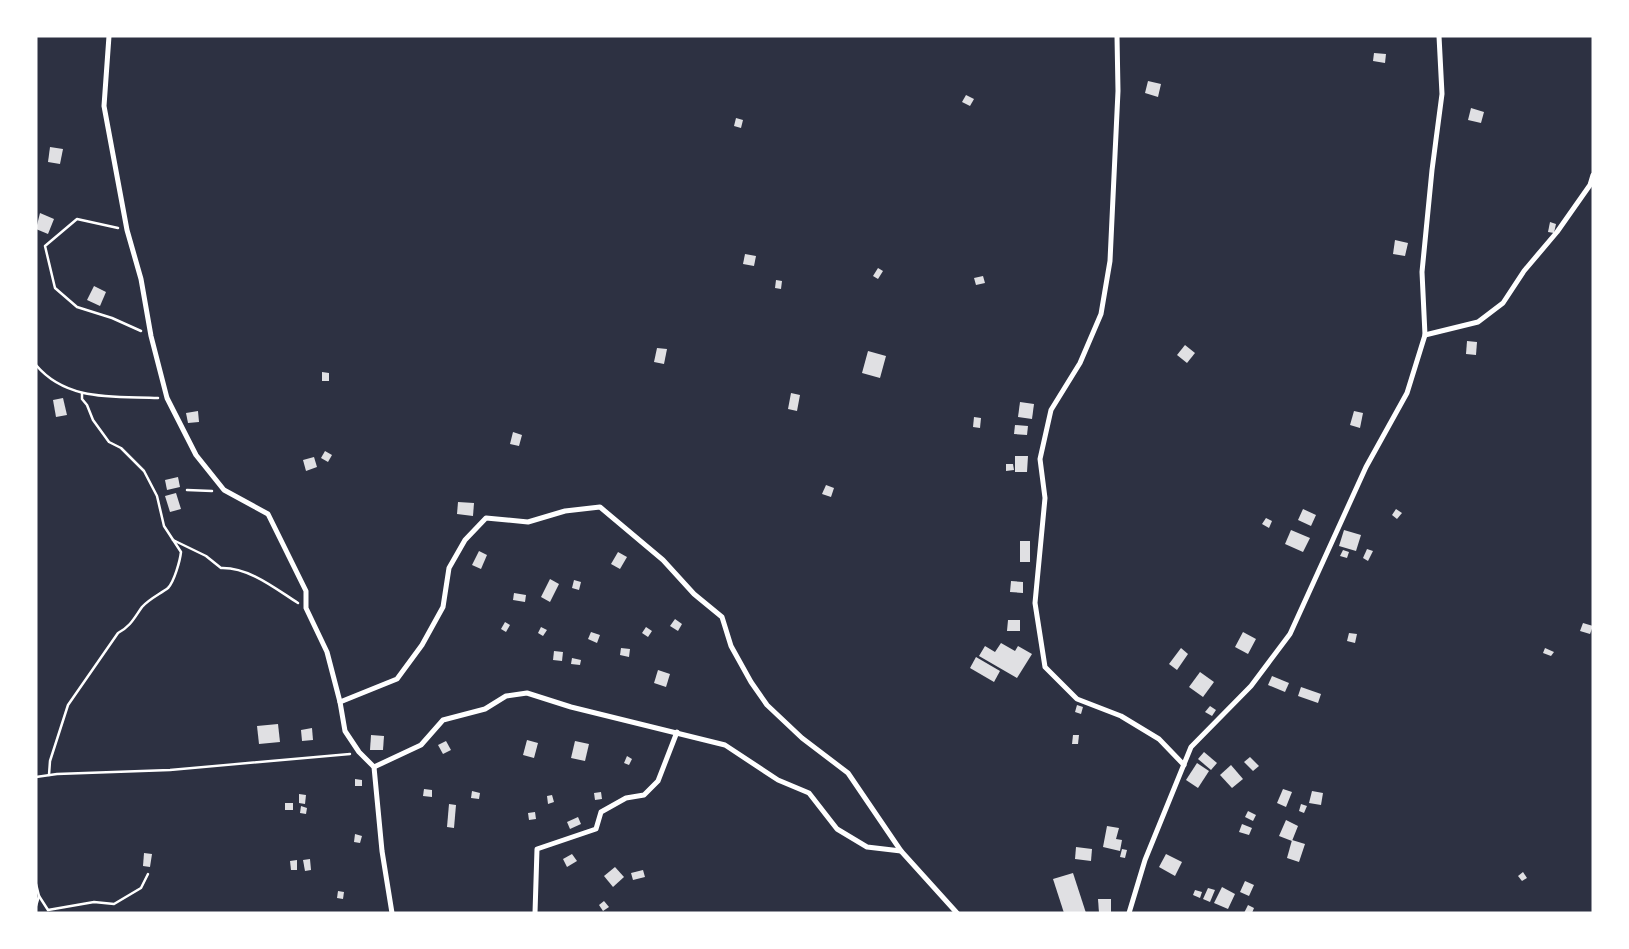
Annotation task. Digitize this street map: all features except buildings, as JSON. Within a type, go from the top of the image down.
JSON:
[{"type":"street","points":[[110,36],[104,106],[126,230],[141,279],[151,336],[167,398],[196,455],[224,490],[268,514],[306,590],[306,608],[326,652],[340,702],[345,731],[358,752],[374,767],[382,851],[392,913]]},
{"type":"street","points":[[1117,36],[1118,91],[1110,261],[1101,314],[1080,364],[1051,410],[1040,459],[1045,498],[1035,603],[1046,667],[1076,699],[1121,716],[1159,739],[1184,765]]},
{"type":"street","points":[[1130,913],[1145,860],[1191,748],[1252,686],[1290,634],[1366,468],[1407,393],[1425,335],[1422,272],[1442,94],[1439,36]]},
{"type":"street","points":[[1425,335],[1478,322],[1503,303],[1524,271],[1557,232],[1590,185],[1593,175]]},
{"type":"street","points":[[340,702],[397,679],[422,645],[442,607],[449,568],[465,540],[486,518],[528,522],[565,511],[600,507],[663,560],[694,594],[722,617],[731,646],[751,682],[767,705],[802,738],[848,773],[900,852],[957,913]]},
{"type":"street","points":[[374,767],[421,745],[443,720],[485,709],[506,696],[528,692],[570,707],[725,745],[778,780],[808,793],[837,829],[867,847],[900,852]]},
{"type":"street","points":[[535,913],[537,850],[596,829],[601,812],[626,798],[644,795],[658,781],[677,732]]},
{"type":"path","points":[[126,230],[77,219],[45,246],[55,288],[77,307],[112,318],[151,336]]},
{"type":"path","points":[[36,365],[42,372],[82,393],[106,397],[167,398]]},
{"type":"path","points":[[49,775],[50,761],[68,704],[118,633],[130,626],[143,606],[171,584],[173,575],[178,571],[181,552],[164,526],[157,496],[144,471],[121,448],[108,442],[93,420],[88,405],[82,399],[82,393]]},
{"type":"path","points":[[186,490],[224,490]]},
{"type":"path","points":[[174,540],[206,556],[221,568],[232,568],[251,575],[306,608]]},
{"type":"path","points":[[36,777],[189,768],[294,758],[332,757],[358,752]]},
{"type":"path","points":[[36,884],[48,912],[94,902],[114,904],[141,888],[148,874]]},
{"type":"path","points":[[36,906],[40,896]]}]
